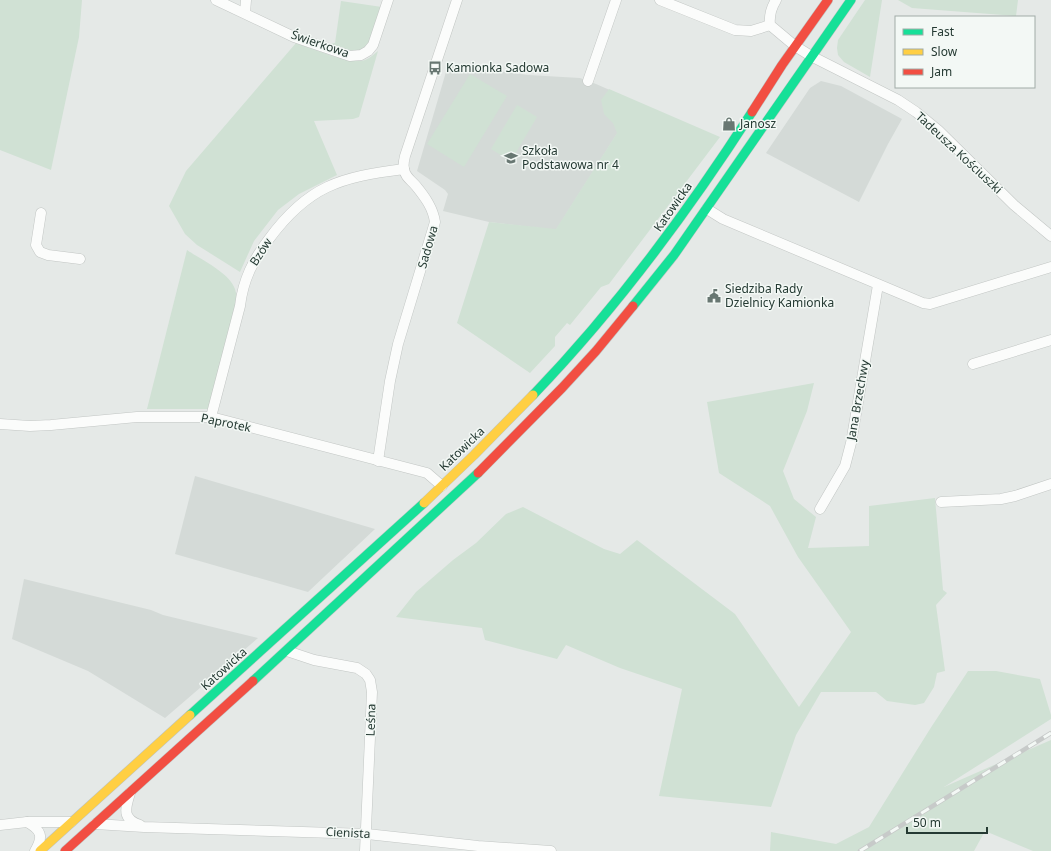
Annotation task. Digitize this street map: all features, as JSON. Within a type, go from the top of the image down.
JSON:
[{"type":"main road","name":"Katowicka","points":[[40,851],[442,486],[567,360],[633,281],[681,217],[795,46],[828,0]]},
{"type":"main road","points":[[65,851],[472,480],[596,351],[650,286],[707,210],[811,56],[851,0]]},
{"type":"street","name":"Świerkowa","points":[[216,0],[294,37],[350,56],[361,55],[368,51],[373,45],[388,0]]},
{"type":"street","points":[[245,13],[246,0]]},
{"type":"street","points":[[404,168],[405,156],[457,0]]},
{"type":"street","points":[[588,81],[616,0]]},
{"type":"street","points":[[660,0],[735,30],[752,31],[770,25],[769,18],[776,0]]},
{"type":"street","name":"Tadeusza Kościuszki","points":[[770,25],[795,46],[811,56],[898,100],[916,112],[938,130],[1014,205],[1051,236]]},
{"type":"street","name":"Bzów","points":[[211,417],[247,274],[257,256],[280,225],[295,208],[308,197],[325,188],[364,174],[404,168]]},
{"type":"street","name":"Sadowa","points":[[378,461],[390,381],[398,344],[436,222],[427,200],[416,186],[406,177],[404,168]]},
{"type":"street","points":[[707,210],[723,219],[923,303],[930,304],[1051,267]]},
{"type":"street","points":[[41,213],[36,244],[40,252],[48,255],[80,259]]},
{"type":"street","name":"Jana Brzechwy","points":[[820,509],[844,466],[851,443],[878,285]]},
{"type":"street","points":[[973,364],[1051,340]]},
{"type":"street","name":"Paprotek","points":[[0,424],[17,426],[51,425],[137,417],[211,417],[427,473],[442,486]]},
{"type":"street","points":[[941,502],[1001,499],[1051,484]]},
{"type":"street","name":"Leśna","points":[[287,650],[314,660],[357,668],[366,674],[370,680],[372,692],[367,834],[365,851]]},
{"type":"street","points":[[130,792],[126,814],[133,823],[144,827]]},
{"type":"street","points":[[0,825],[27,822],[71,822]]},
{"type":"street","points":[[27,822],[36,828],[40,836],[39,844],[35,851]]},
{"type":"street","name":"Cienista","points":[[95,824],[367,834],[447,847],[478,846],[551,851]]},
{"type":"shaded area","name":"Szkoła Podstawowa nr 4","points":[[448,65],[528,75],[580,78],[637,102],[556,230],[489,222],[443,211],[448,194],[445,190],[417,171]]},
{"type":"shaded area","points":[[821,81],[841,86],[902,119],[859,202],[766,153],[810,88]]},
{"type":"shaded area","points":[[195,476],[375,529],[308,592],[175,554]]},
{"type":"shaded area","points":[[24,579],[258,638],[165,718],[88,671],[12,639]]},
{"type":"green space","points":[[0,0],[82,0],[79,37],[51,170],[0,150]]},
{"type":"green space","points":[[865,0],[882,0],[870,77],[844,62],[838,55],[837,48],[838,40]]},
{"type":"green space","points":[[898,0],[1018,0],[1016,16],[912,8]]},
{"type":"green space","points":[[341,1],[382,7],[368,44],[360,51],[348,51],[330,44],[335,43]]},
{"type":"green space","points":[[296,43],[330,55],[358,61],[365,60],[378,51],[359,117],[353,119],[314,121],[337,175],[299,194],[278,210],[254,241],[240,272],[197,245],[185,234],[169,206],[186,171]]},
{"type":"green space","points":[[470,74],[507,96],[464,167],[427,144]]},
{"type":"green space","points":[[609,89],[720,137],[609,284],[601,287],[570,325],[567,323],[555,337],[555,346],[530,373],[457,323],[489,222],[556,229],[617,133],[613,123],[604,114],[601,100]]},
{"type":"green space","points":[[517,105],[537,117],[511,161],[491,149]]},
{"type":"green space","points":[[187,250],[227,277],[235,289],[237,296],[237,307],[209,409],[147,409]]},
{"type":"green space","points":[[814,383],[807,411],[783,471],[794,499],[816,517],[808,548],[869,546],[869,506],[935,498],[943,590],[947,593],[936,605],[945,671],[937,673],[934,687],[924,703],[915,705],[887,701],[876,692],[821,692],[796,735],[771,807],[659,796],[682,689],[620,668],[566,645],[557,659],[485,640],[482,628],[396,617],[416,592],[453,560],[476,543],[506,514],[523,507],[604,549],[620,554],[637,540],[735,614],[799,707],[851,632],[798,557],[770,506],[719,473],[707,402]]},
{"type":"green space","points":[[968,671],[996,671],[1040,679],[1051,719],[944,787],[1051,740],[1051,851],[1033,851],[985,831],[974,851],[770,851],[771,832],[836,844],[869,827]]},
{"type":"railway","points":[[860,851],[1051,733]]},
{"type":"traffic: fast","points":[[633,306],[674,255],[851,0]]},
{"type":"traffic: fast","points":[[533,395],[564,362],[622,294],[702,187],[752,112]]},
{"type":"traffic: fast","points":[[253,681],[478,473]]},
{"type":"traffic: fast","points":[[190,715],[424,503]]},
{"type":"traffic: slow","points":[[424,503],[533,395]]},
{"type":"traffic: slow","points":[[40,851],[190,715]]},
{"type":"traffic: jam","points":[[752,112],[782,65],[828,0]]},
{"type":"traffic: jam","points":[[478,473],[562,388],[596,351],[633,306]]},
{"type":"traffic: jam","points":[[65,851],[253,681]]},
{"type":"place","name":"Kamionka Sadowa","points":[[435,68]]},
{"type":"place","name":"Janosz","points":[[729,124]]},
{"type":"place","name":"Szkoła Podstawowa nr 4","points":[[511,158]]},
{"type":"place","name":"Siedziba Rady Dzielnicy Kamionka","points":[[714,296]]}]
